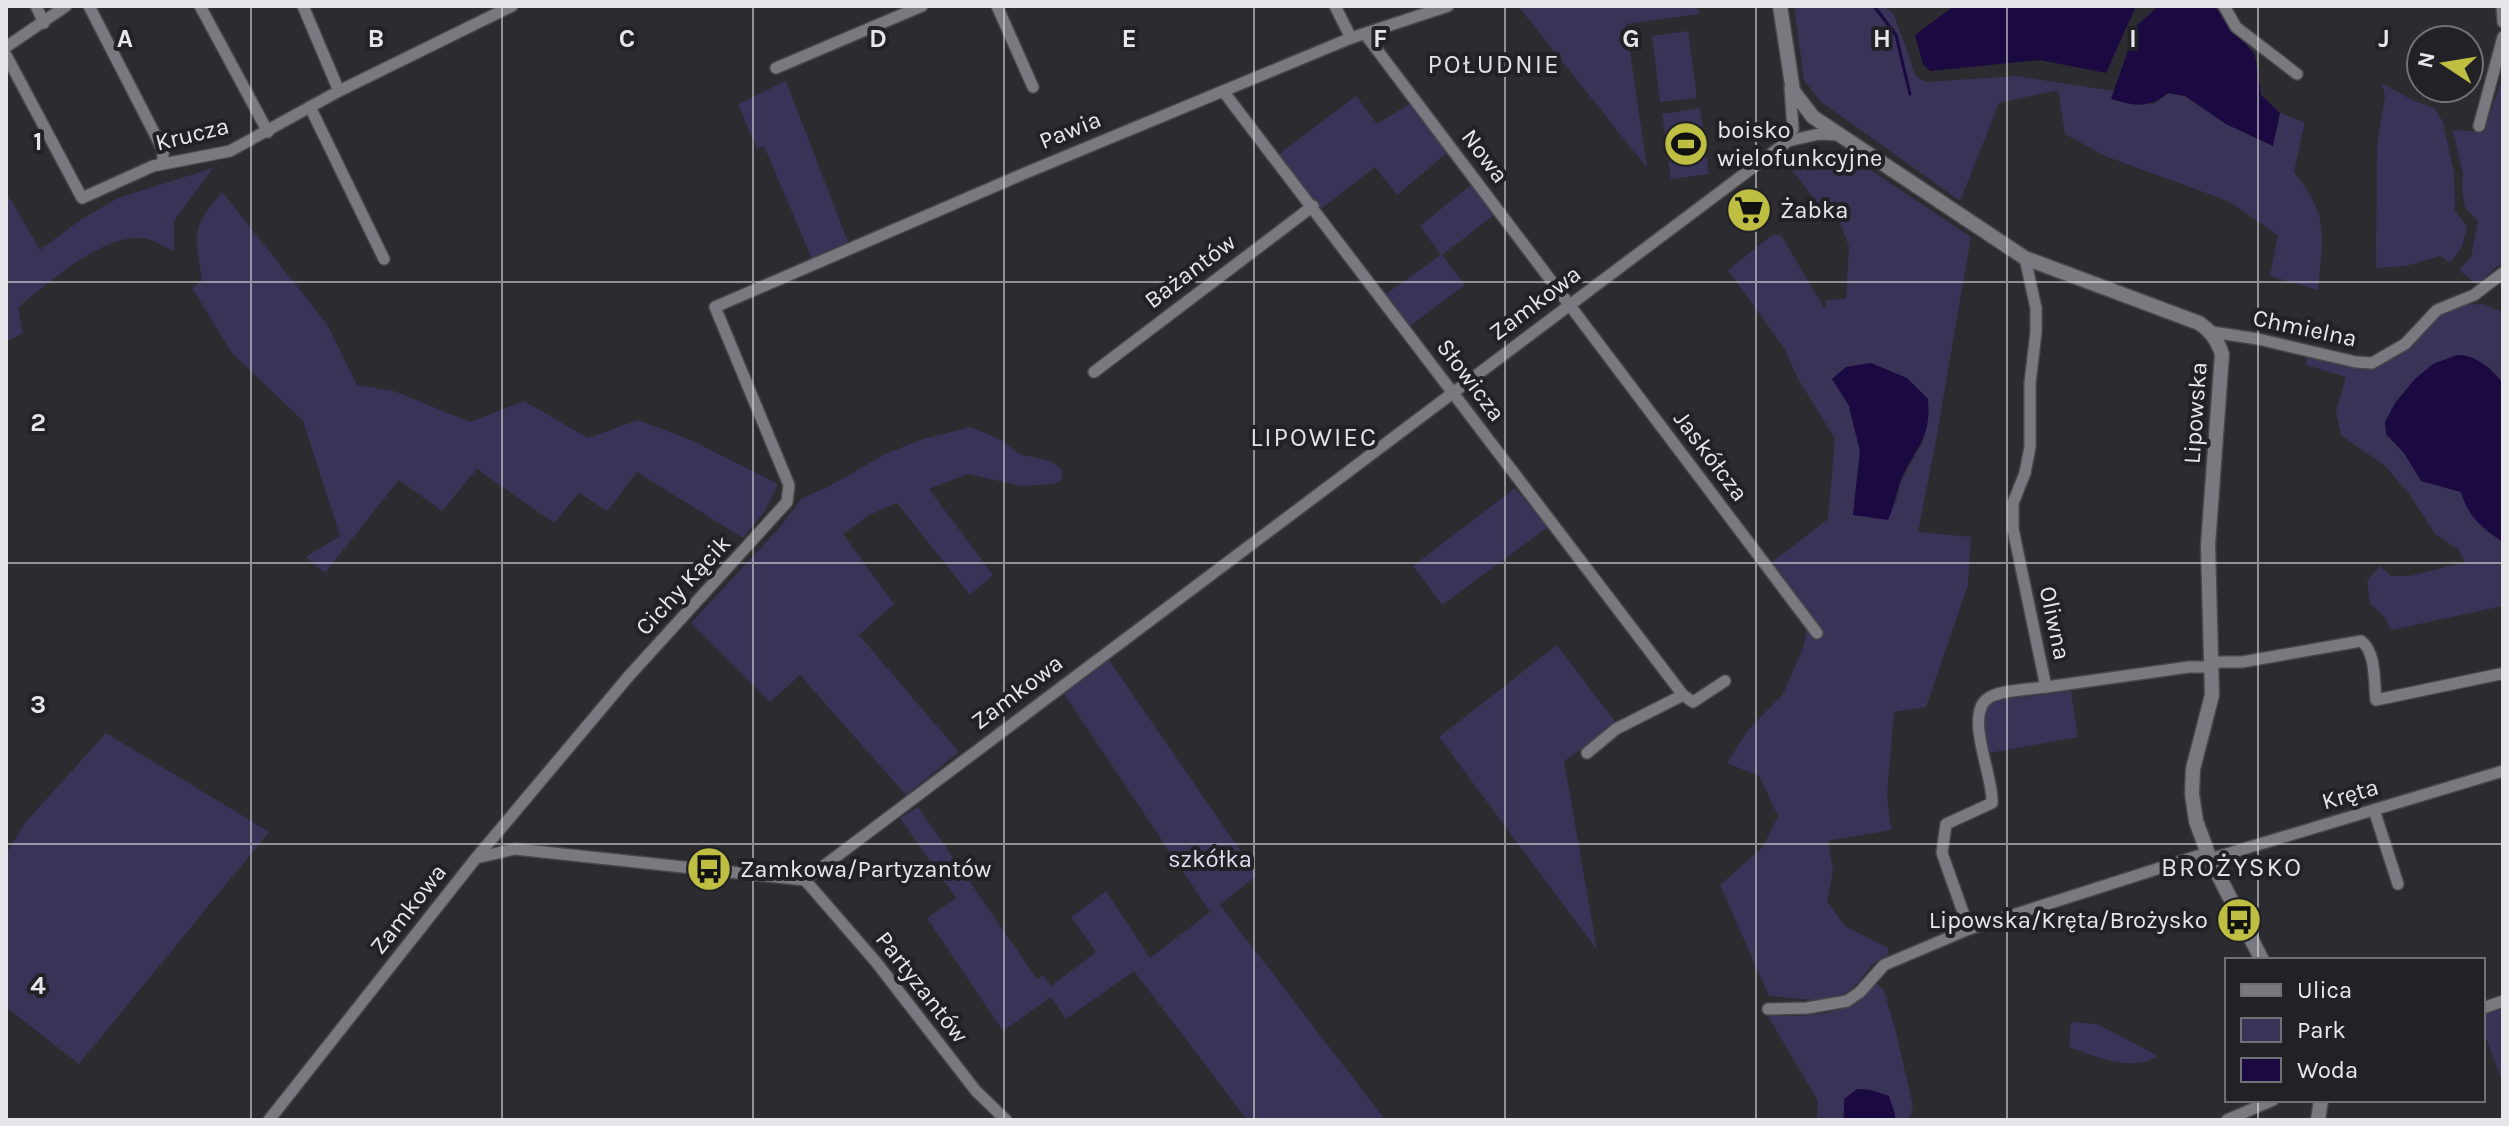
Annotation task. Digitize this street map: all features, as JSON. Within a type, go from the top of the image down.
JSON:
[{"type":"street","points":[[36,6],[44,23]]},
{"type":"street","points":[[6,47],[66,6]]},
{"type":"street","points":[[89,6],[163,150],[163,163]]},
{"type":"street","points":[[200,6],[268,132]]},
{"type":"street","points":[[303,6],[339,91]]},
{"type":"street","name":"Krucza","points":[[6,55],[82,198],[163,163],[230,151],[339,91],[512,6]]},
{"type":"street","points":[[776,68],[922,6]]},
{"type":"street","points":[[997,6],[1033,87]]},
{"type":"street","points":[[1335,6],[1351,38]]},
{"type":"street","name":"Pawia","points":[[715,307],[1023,174],[1351,38],[1448,6]]},
{"type":"street","name":"Lipowska","points":[[1780,6],[1790,80],[1798,100],[1812,116],[2025,258],[2199,323],[2212,332],[2222,354],[2208,545],[2212,695],[2193,769],[2192,794],[2196,821],[2208,856],[2261,958]]},
{"type":"street","points":[[2224,6],[2236,27],[2297,74]]},
{"type":"street","points":[[2502,6],[2503,22]]},
{"type":"street","name":"Nowa","points":[[1365,34],[1570,305]]},
{"type":"street","points":[[2479,126],[2503,37]]},
{"type":"street","points":[[1790,80],[1794,136],[1840,135]]},
{"type":"street","name":"Słowicza","points":[[1223,91],[1683,695]]},
{"type":"street","points":[[310,107],[384,259]]},
{"type":"street","name":"Zamkowa","points":[[269,1120],[476,858],[515,849],[805,880],[1794,136],[1809,130],[1812,116]]},
{"type":"street","name":"Bażantów","points":[[1094,372],[1313,206]]},
{"type":"street","name":"Oliwna","points":[[1969,929],[1942,853],[1946,824],[1992,803],[1993,788],[1977,725],[1980,707],[1991,696],[2046,687],[2013,529],[2013,503],[2025,473],[2030,447],[2030,383],[2036,332],[2036,308],[2025,258]]},
{"type":"street","name":"Chmielna","points":[[2212,332],[2372,363],[2405,344],[2437,310],[2474,295],[2503,273]]},
{"type":"street","name":"Jaskółcza","points":[[1570,305],[1817,633]]},
{"type":"street","name":"Cichy Kącik","points":[[476,858],[628,677],[787,502],[789,485],[715,307]]},
{"type":"street","points":[[2046,687],[2242,662],[2361,641],[2366,644],[2371,658],[2376,700],[2500,674]]},
{"type":"street","points":[[1587,753],[1616,729],[1683,695],[1693,702],[1725,681]]},
{"type":"street","name":"Kręta","points":[[1969,929],[2503,771]]},
{"type":"street","points":[[2374,810],[2398,884]]},
{"type":"street","name":"Partyzantów","points":[[805,880],[876,962],[976,1091],[1006,1120]]},
{"type":"street","points":[[1768,1009],[1807,1008],[1847,1001],[1860,992],[1884,965],[1969,929]]},
{"type":"street","points":[[2227,1120],[2268,1102]]},
{"type":"green space","points":[[1518,6],[1697,6],[1699,14],[1626,24],[1647,168]]},
{"type":"green space","points":[[1794,6],[1885,6],[1894,15],[1916,76],[1926,82],[2016,76],[2114,91],[2112,99],[2154,104],[2168,93],[2185,96],[2226,124],[2273,146],[2280,113],[2305,122],[2294,172],[2319,215],[2322,241],[2318,290],[2270,276],[2278,235],[2228,201],[2105,156],[2065,134],[2058,90],[1999,103],[1960,201],[1820,101],[1804,80]]},
{"type":"green space","points":[[1688,31],[1697,98],[1660,102],[1652,36]]},
{"type":"green space","points":[[2503,76],[2503,264],[2478,285],[2459,270],[2471,257],[2478,221],[2465,208],[2463,174],[2453,130],[2484,132]]},
{"type":"green space","points":[[786,81],[848,242],[812,259],[764,146],[757,149],[738,104]]},
{"type":"green space","points":[[2382,83],[2405,96],[2405,104],[2423,104],[2434,108],[2443,122],[2454,174],[2455,211],[2467,227],[2462,247],[2450,263],[2440,256],[2406,266],[2376,268],[2377,145],[2385,97]]},
{"type":"green space","points":[[1356,96],[1377,124],[1411,103],[1447,153],[1397,195],[1375,167],[1321,209],[1278,155]]},
{"type":"green space","name":"boisko wielofunkcyjne","points":[[1700,108],[1709,174],[1671,179],[1662,114]]},
{"type":"green space","points":[[1816,159],[1854,159],[1971,237],[1918,532],[1971,537],[1968,585],[1926,707],[1894,712],[1887,796],[1891,830],[1828,841],[1833,870],[1827,902],[1845,926],[1888,948],[1889,955],[1871,966],[1848,992],[1821,1000],[1769,996],[1720,885],[1763,847],[1778,816],[1759,776],[1727,763],[1748,730],[1783,694],[1803,648],[1810,613],[1772,562],[1828,519],[1835,439],[1797,377],[1784,348],[1728,270],[1772,235],[1781,235],[1825,309],[1826,300],[1846,299],[1849,247],[1837,213],[1822,209],[1787,164]],"holes":[[[1849,406],[1924,439],[1900,483],[1896,503],[1853,515],[1860,451]]]},
{"type":"green space","points":[[213,168],[174,221],[174,251],[140,238],[124,240],[91,253],[18,307],[23,333],[6,342],[6,191],[40,250],[79,221],[118,198]]},
{"type":"green space","points":[[1471,185],[1494,215],[1442,255],[1465,285],[1410,326],[1386,294],[1441,255],[1420,226]]},
{"type":"green space","points":[[222,192],[327,324],[357,385],[394,391],[470,422],[524,401],[588,438],[638,420],[691,440],[778,484],[765,511],[743,538],[637,472],[607,511],[579,493],[554,523],[477,469],[442,511],[399,480],[325,573],[306,557],[340,536],[303,421],[232,353],[192,288],[202,281],[197,232],[204,215]]},
{"type":"green space","points":[[2484,304],[2503,313],[2503,383],[2489,367],[2386,434],[2404,453],[2421,481],[2461,492],[2487,531],[2503,542],[2503,606],[2391,630],[2384,616],[2370,604],[2367,581],[2380,566],[2391,576],[2410,576],[2465,562],[2458,549],[2435,534],[2410,495],[2385,466],[2341,435],[2336,411],[2346,377],[2306,365],[2307,354],[2367,367],[2437,315],[2456,305]]},
{"type":"green space","points":[[971,427],[1001,440],[1019,454],[1050,461],[1063,470],[1061,480],[1053,484],[1021,486],[968,474],[929,489],[993,575],[970,595],[897,503],[869,515],[843,534],[894,604],[859,635],[959,752],[906,795],[800,675],[770,702],[691,623],[780,527],[802,498],[828,487],[885,454],[923,439]]},
{"type":"green space","points":[[1515,488],[1548,527],[1442,605],[1413,566]]},
{"type":"green space","points":[[1557,645],[1617,724],[1564,761],[1597,950],[1439,737]]},
{"type":"green space","name":"szkółka","points":[[1109,660],[1257,875],[1220,905],[1383,1117],[1372,1120],[1247,1120],[1134,971],[1066,1019],[1051,997],[1003,1031],[927,918],[956,898],[900,818],[918,807],[1037,979],[1043,975],[1051,986],[1096,952],[1071,917],[1106,891],[1150,958],[1210,912],[1064,694]]},
{"type":"green space","points":[[2071,691],[2078,737],[1989,753],[1983,719],[1992,701]]},
{"type":"green space","points":[[106,733],[269,832],[79,1064],[6,1007],[6,854],[25,823]]},
{"type":"green space","points":[[1876,983],[1884,991],[1896,1032],[1913,1106],[1909,1120],[1895,1120],[1895,1114],[1842,1113],[1844,1120],[1817,1120],[1818,1101],[1768,1016],[1811,1015],[1842,1009],[1859,1001]]},
{"type":"green space","points":[[2503,1006],[2503,1084],[2485,1034],[2485,1011]]},
{"type":"green space","points":[[2071,1022],[2097,1024],[2158,1056],[2137,1063],[2114,1062],[2069,1047]]},
{"type":"water","points":[[1954,6],[2136,6],[2106,73],[2040,60],[1930,71],[1923,64],[1915,35]]},
{"type":"water","points":[[2159,6],[2214,6],[2255,55],[2261,95],[2280,113],[2273,146],[2226,124],[2185,96],[2168,93],[2154,102],[2141,105],[2111,99],[2137,25]]},
{"type":"water","points":[[2457,355],[2483,363],[2503,383],[2503,542],[2477,521],[2461,492],[2421,481],[2404,453],[2386,434],[2385,422],[2395,403],[2415,379],[2433,364]]},
{"type":"water","points":[[1871,363],[1907,378],[1928,399],[1924,435],[1905,471],[1888,520],[1853,515],[1860,451],[1849,406],[1832,379],[1846,367]]},
{"type":"water","points":[[1857,1089],[1889,1096],[1895,1120],[1844,1120],[1844,1099]]},
{"type":"waterway","points":[[1874,6],[1896,35],[1910,94]]},
{"type":"place","name":"boisko wielofunkcyjne","points":[[1686,144]]},
{"type":"place","name":"Żabka","points":[[1749,210]]},
{"type":"place","name":"Zamkowa/Partyzantów","points":[[709,869]]},
{"type":"place","name":"Lipowska/Kręta/Brożysko","points":[[2239,920]]},
{"type":"district","name":"POŁUDNIE","points":[[1494,64]]},
{"type":"district","name":"LIPOWIEC","points":[[1314,437]]},
{"type":"district","name":"BROŻYSKO","points":[[2232,867]]}]
